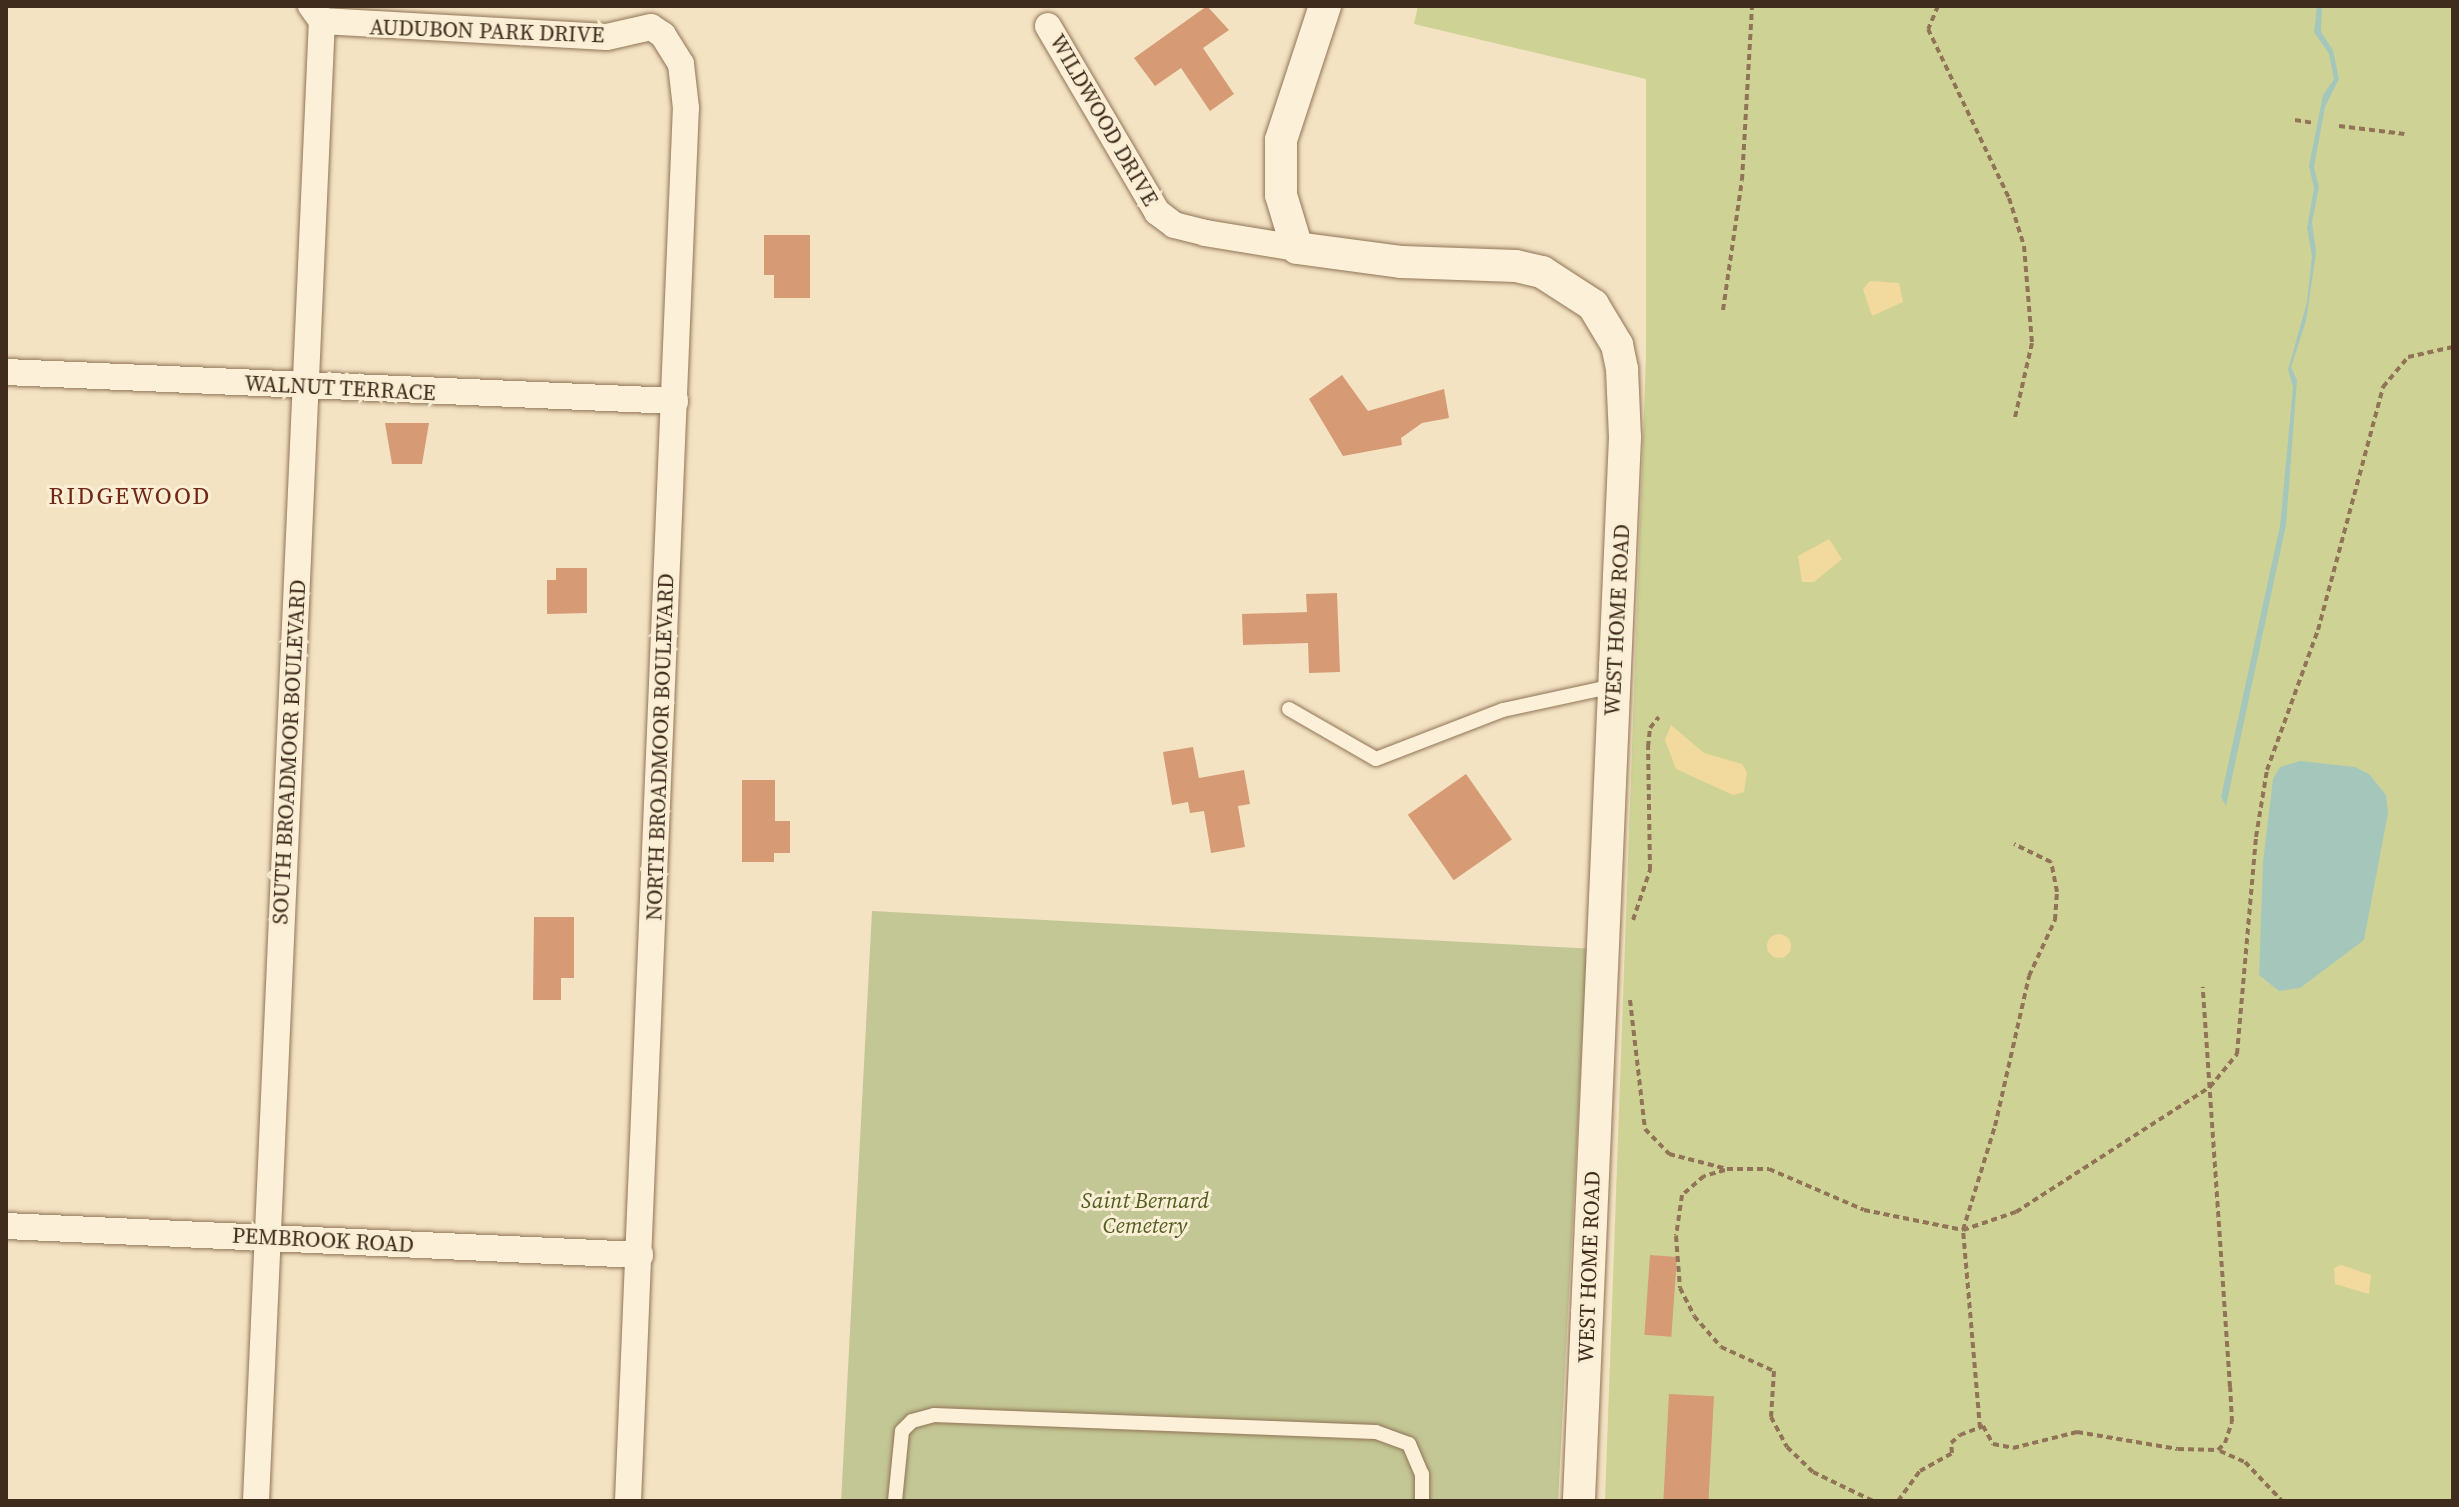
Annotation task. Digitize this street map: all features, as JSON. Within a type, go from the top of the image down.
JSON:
[{"type":"street","points":[[1297,248],[1281,195],[1281,140],[1325,6]]},
{"type":"street","name":"AUDUBON PARK DRIVE","points":[[316,14],[607,37],[654,17]]},
{"type":"street","name":"SOUTH BROADMOOR BOULEVARD","points":[[256,1501],[305,386],[316,14]]},
{"type":"street","name":"NORTH BROADMOOR BOULEVARD","points":[[628,1501],[675,401],[685,82],[673,48],[654,17]]},
{"type":"street","name":"WILDWOOD DRIVE","points":[[1048,26],[1157,212],[1174,225],[1205,233],[1297,248]]},
{"type":"street","name":"WEST HOME ROAD","points":[[1297,248],[1402,262],[1516,266],[1572,288],[1608,325],[1622,369],[1625,437],[1579,1501]]},
{"type":"street","name":"WALNUT TERRACE","points":[[6,372],[675,401]]},
{"type":"street","name":"PEMBROOK ROAD","points":[[6,1226],[640,1255]]},
{"type":"lane","points":[[1289,709],[1376,759],[1503,710],[1614,686]]},
{"type":"lane","points":[[895,1501],[902,1431],[922,1416],[957,1415],[1376,1432],[1409,1444],[1422,1474],[1422,1501]]},
{"type":"path","points":[[1723,310],[1742,180],[1752,6]]},
{"type":"path","points":[[1938,6],[1928,29],[2009,198],[2024,246],[2032,343],[2015,417]]},
{"type":"path","points":[[2295,120],[2315,123]]},
{"type":"path","points":[[2339,126],[2405,134]]},
{"type":"path","points":[[1630,996],[1645,1129],[1669,1154],[1727,1169],[1769,1169],[1864,1210],[1963,1230],[2016,1212],[2210,1087],[2237,1054],[2256,837],[2267,770],[2322,617],[2383,387],[2408,357],[2453,347]]},
{"type":"path","points":[[1630,930],[1650,870],[1648,747],[1650,728],[1659,717]]},
{"type":"path","points":[[2014,844],[2051,862],[2056,877],[2055,920],[2029,976],[1995,1126],[1963,1230],[1980,1428],[1993,1444],[2002,1447],[2077,1432],[2218,1450],[2245,1462],[2282,1501]]},
{"type":"path","points":[[2203,987],[2232,1422],[2218,1450]]},
{"type":"path","points":[[1727,1169],[1704,1176],[1682,1195],[1676,1236],[1680,1288],[1694,1316],[1721,1347],[1774,1371],[1771,1417],[1787,1447],[1813,1472],[1873,1501]]},
{"type":"path","points":[[1898,1501],[1920,1471],[1952,1453],[1951,1443],[1960,1435],[1980,1428]]},
{"type":"green space","points":[[1418,6],[2453,6],[2453,1501],[1605,1501],[1646,357],[1646,79],[1414,24]]},
{"type":"green space","name":"Saint Bernard Cemetery","points":[[872,911],[1587,948],[1558,1501],[841,1501]]},
{"type":"sand","points":[[1870,281],[1899,283],[1903,302],[1872,316],[1863,289]]},
{"type":"sand","points":[[1829,539],[1842,559],[1814,582],[1802,582],[1798,556]]},
{"type":"sand","points":[[1671,725],[1704,753],[1742,764],[1747,772],[1744,792],[1733,795],[1676,769],[1665,740]]},
{"type":"sand","points":[[1774,934],[1784,934],[1791,941],[1791,951],[1784,958],[1774,958],[1767,951],[1767,941]]},
{"type":"sand","points":[[2341,1265],[2371,1275],[2369,1294],[2335,1284],[2334,1268]]},
{"type":"water","points":[[2317,6],[2322,6],[2321,32],[2333,50],[2339,79],[2325,107],[2314,167],[2319,187],[2312,222],[2316,253],[2306,321],[2291,367],[2297,380],[2286,525],[2226,806],[2221,797],[2280,526],[2293,387],[2288,370],[2307,302],[2312,256],[2307,228],[2314,188],[2309,166],[2323,95],[2334,79],[2329,54],[2314,32]]},
{"type":"water","points":[[2300,761],[2355,767],[2369,774],[2386,795],[2388,813],[2364,940],[2300,988],[2279,991],[2259,975],[2263,862],[2273,779],[2280,767]]},
{"type":"building","points":[[1207,6],[1229,30],[1203,48],[1234,94],[1210,111],[1181,68],[1155,86],[1134,58]]},
{"type":"building","points":[[764,235],[810,235],[810,298],[774,298],[774,275],[764,275]]},
{"type":"building","points":[[1342,375],[1368,411],[1444,389],[1449,418],[1422,423],[1401,438],[1402,445],[1343,456],[1309,399]]},
{"type":"building","points":[[385,423],[429,423],[422,464],[392,464]]},
{"type":"building","points":[[556,568],[587,568],[587,613],[547,614],[547,580],[556,580]]},
{"type":"building","points":[[1337,593],[1340,672],[1309,673],[1308,643],[1243,645],[1242,614],[1307,612],[1306,594]]},
{"type":"building","points":[[1193,747],[1199,778],[1244,770],[1250,804],[1238,806],[1245,847],[1211,853],[1204,811],[1190,813],[1188,802],[1172,805],[1163,752]]},
{"type":"building","points":[[1466,774],[1512,840],[1454,880],[1408,815]]},
{"type":"building","points":[[742,780],[775,780],[775,821],[790,821],[790,853],[774,853],[774,862],[742,862]]},
{"type":"building","points":[[534,917],[574,917],[574,978],[561,978],[561,1000],[533,1000]]},
{"type":"building","points":[[1650,1255],[1677,1257],[1671,1337],[1644,1335]]},
{"type":"building","points":[[1669,1394],[1714,1396],[1708,1501],[1663,1501]]},
{"type":"district","name":"RIDGEWOOD","points":[[130,496]]}]
